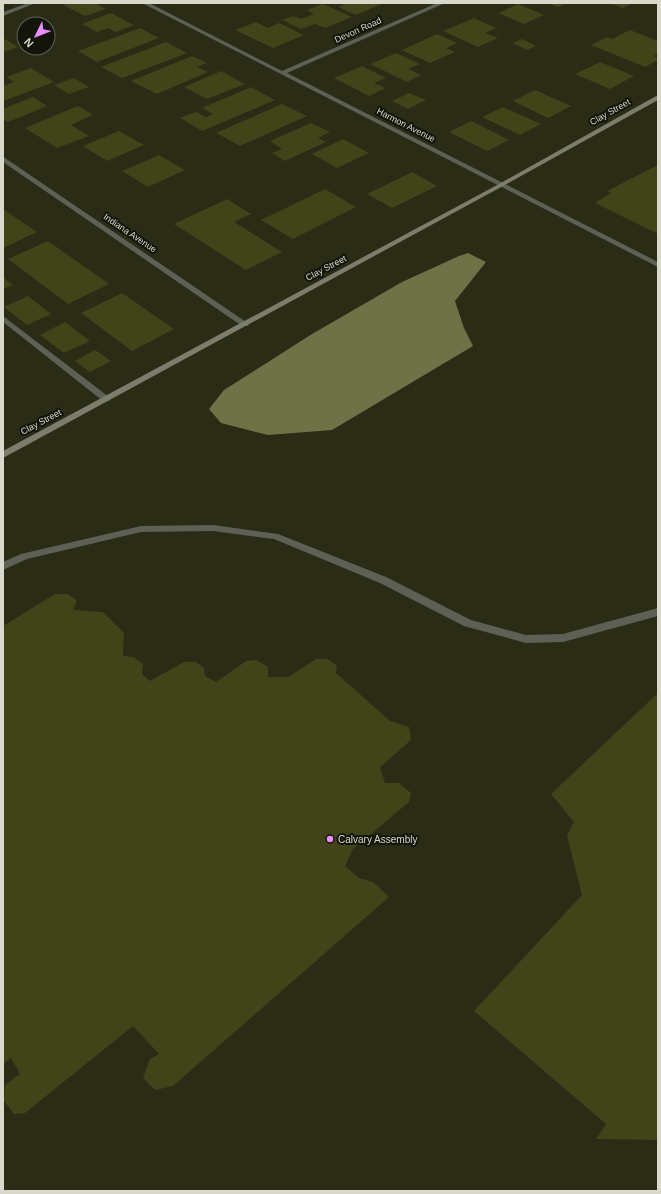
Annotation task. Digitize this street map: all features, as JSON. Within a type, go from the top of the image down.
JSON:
[{"type":"street","points":[[3,14],[33,3]]},
{"type":"street","name":"Harmon Avenue","points":[[145,3],[658,265]]},
{"type":"street","name":"Devon Road","points":[[282,73],[442,3]]},
{"type":"street","name":"Clay Street","points":[[3,455],[501,185],[658,97]]},
{"type":"street","name":"Indiana Avenue","points":[[3,159],[245,324]]},
{"type":"street","points":[[3,318],[106,399]]},
{"type":"street","points":[[3,566],[24,556],[140,529],[213,528],[275,536],[383,580],[468,623],[526,639],[563,638],[658,612]]},
{"type":"shaded area","points":[[468,253],[486,262],[455,301],[464,328],[473,346],[332,430],[268,435],[221,423],[209,409],[224,390],[312,334],[402,282]]},
{"type":"building","points":[[68,3],[95,3],[106,9],[85,16],[63,5]]},
{"type":"building","points":[[347,3],[384,3],[356,15],[338,7]]},
{"type":"building","points":[[548,3],[567,3],[558,7]]},
{"type":"building","points":[[609,3],[633,3],[623,8]]},
{"type":"building","points":[[323,4],[352,17],[325,28],[315,24],[301,29],[282,20],[293,16],[301,19],[314,14],[307,10]]},
{"type":"building","points":[[518,4],[544,15],[524,24],[498,13]]},
{"type":"building","points":[[111,13],[134,25],[116,32],[108,28],[97,32],[82,24]]},
{"type":"building","points":[[474,18],[496,28],[485,33],[498,38],[478,47],[443,31]]},
{"type":"building","points":[[256,22],[268,28],[279,23],[304,35],[273,48],[235,30]]},
{"type":"building","points":[[140,28],[159,38],[97,62],[78,51]]},
{"type":"building","points":[[630,30],[658,41],[658,53],[654,56],[658,58],[658,60],[645,67],[591,45],[607,37],[612,39]]},
{"type":"building","points":[[437,34],[457,43],[446,48],[455,52],[430,63],[402,50]]},
{"type":"building","points":[[3,38],[16,46],[16,48],[3,52]]},
{"type":"building","points":[[522,39],[536,46],[527,50],[513,43]]},
{"type":"building","points":[[166,42],[187,53],[122,78],[101,67]]},
{"type":"building","points":[[396,53],[420,64],[408,69],[421,75],[407,82],[370,64]]},
{"type":"building","points":[[192,56],[207,63],[197,67],[208,72],[157,94],[131,81]]},
{"type":"building","points":[[600,62],[634,76],[610,89],[575,74]]},
{"type":"building","points":[[362,66],[386,78],[374,83],[386,88],[369,96],[334,78]]},
{"type":"building","points":[[31,68],[54,82],[3,101],[3,86],[14,82],[6,77]]},
{"type":"building","points":[[221,71],[245,84],[207,99],[184,87]]},
{"type":"building","points":[[74,78],[89,87],[69,94],[54,85]]},
{"type":"building","points":[[251,87],[275,100],[202,131],[180,118],[196,112],[206,117],[213,114],[202,108]]},
{"type":"building","points":[[535,90],[571,106],[548,118],[513,101]]},
{"type":"building","points":[[409,93],[426,100],[408,109],[392,101]]},
{"type":"building","points":[[33,97],[47,106],[8,122],[3,119],[3,109]]},
{"type":"building","points":[[282,104],[307,116],[240,146],[216,133]]},
{"type":"building","points":[[78,106],[93,115],[71,125],[89,136],[57,148],[25,128]]},
{"type":"building","points":[[503,107],[541,124],[520,135],[482,117]]},
{"type":"building","points":[[471,121],[509,140],[487,151],[449,132]]},
{"type":"building","points":[[311,123],[330,132],[318,138],[326,142],[285,161],[272,153],[282,149],[270,141]]},
{"type":"building","points":[[119,131],[144,145],[107,161],[83,146]]},
{"type":"building","points":[[343,139],[369,153],[337,168],[312,154]]},
{"type":"building","points":[[159,155],[185,170],[148,187],[122,171]]},
{"type":"building","points":[[658,165],[658,234],[595,203],[611,193],[607,191]]},
{"type":"building","points":[[412,172],[437,186],[392,208],[367,194]]},
{"type":"building","points":[[325,189],[356,207],[293,239],[261,220]]},
{"type":"building","points":[[227,199],[251,214],[234,222],[282,252],[246,270],[174,224]]},
{"type":"building","points":[[3,209],[37,232],[3,248]]},
{"type":"building","points":[[48,241],[109,284],[68,304],[8,259]]},
{"type":"building","points":[[3,277],[13,285],[3,289]]},
{"type":"building","points":[[122,293],[174,329],[132,351],[81,313]]},
{"type":"building","points":[[28,296],[51,314],[27,325],[4,307]]},
{"type":"building","points":[[65,322],[90,341],[64,353],[40,335]]},
{"type":"building","points":[[95,350],[111,361],[90,372],[75,361]]},
{"type":"building","points":[[55,594],[68,594],[77,601],[73,610],[103,612],[124,633],[123,656],[133,657],[143,664],[142,674],[150,681],[184,662],[196,662],[204,668],[205,676],[216,682],[246,661],[256,660],[268,667],[268,677],[288,677],[316,659],[328,659],[337,666],[336,673],[390,721],[409,727],[411,740],[380,767],[385,783],[399,783],[411,793],[409,802],[353,849],[345,866],[359,878],[373,882],[389,897],[173,1086],[155,1090],[143,1078],[150,1059],[159,1054],[133,1026],[25,1113],[14,1114],[4,1101],[5,1085],[20,1074],[11,1058],[3,1064],[3,626]]},
{"type":"building","points":[[658,693],[658,1140],[596,1139],[606,1124],[474,1011],[582,895],[567,836],[574,822],[551,794]]},
{"type":"place","name":"Calvary Assembly","points":[[330,839]]}]
